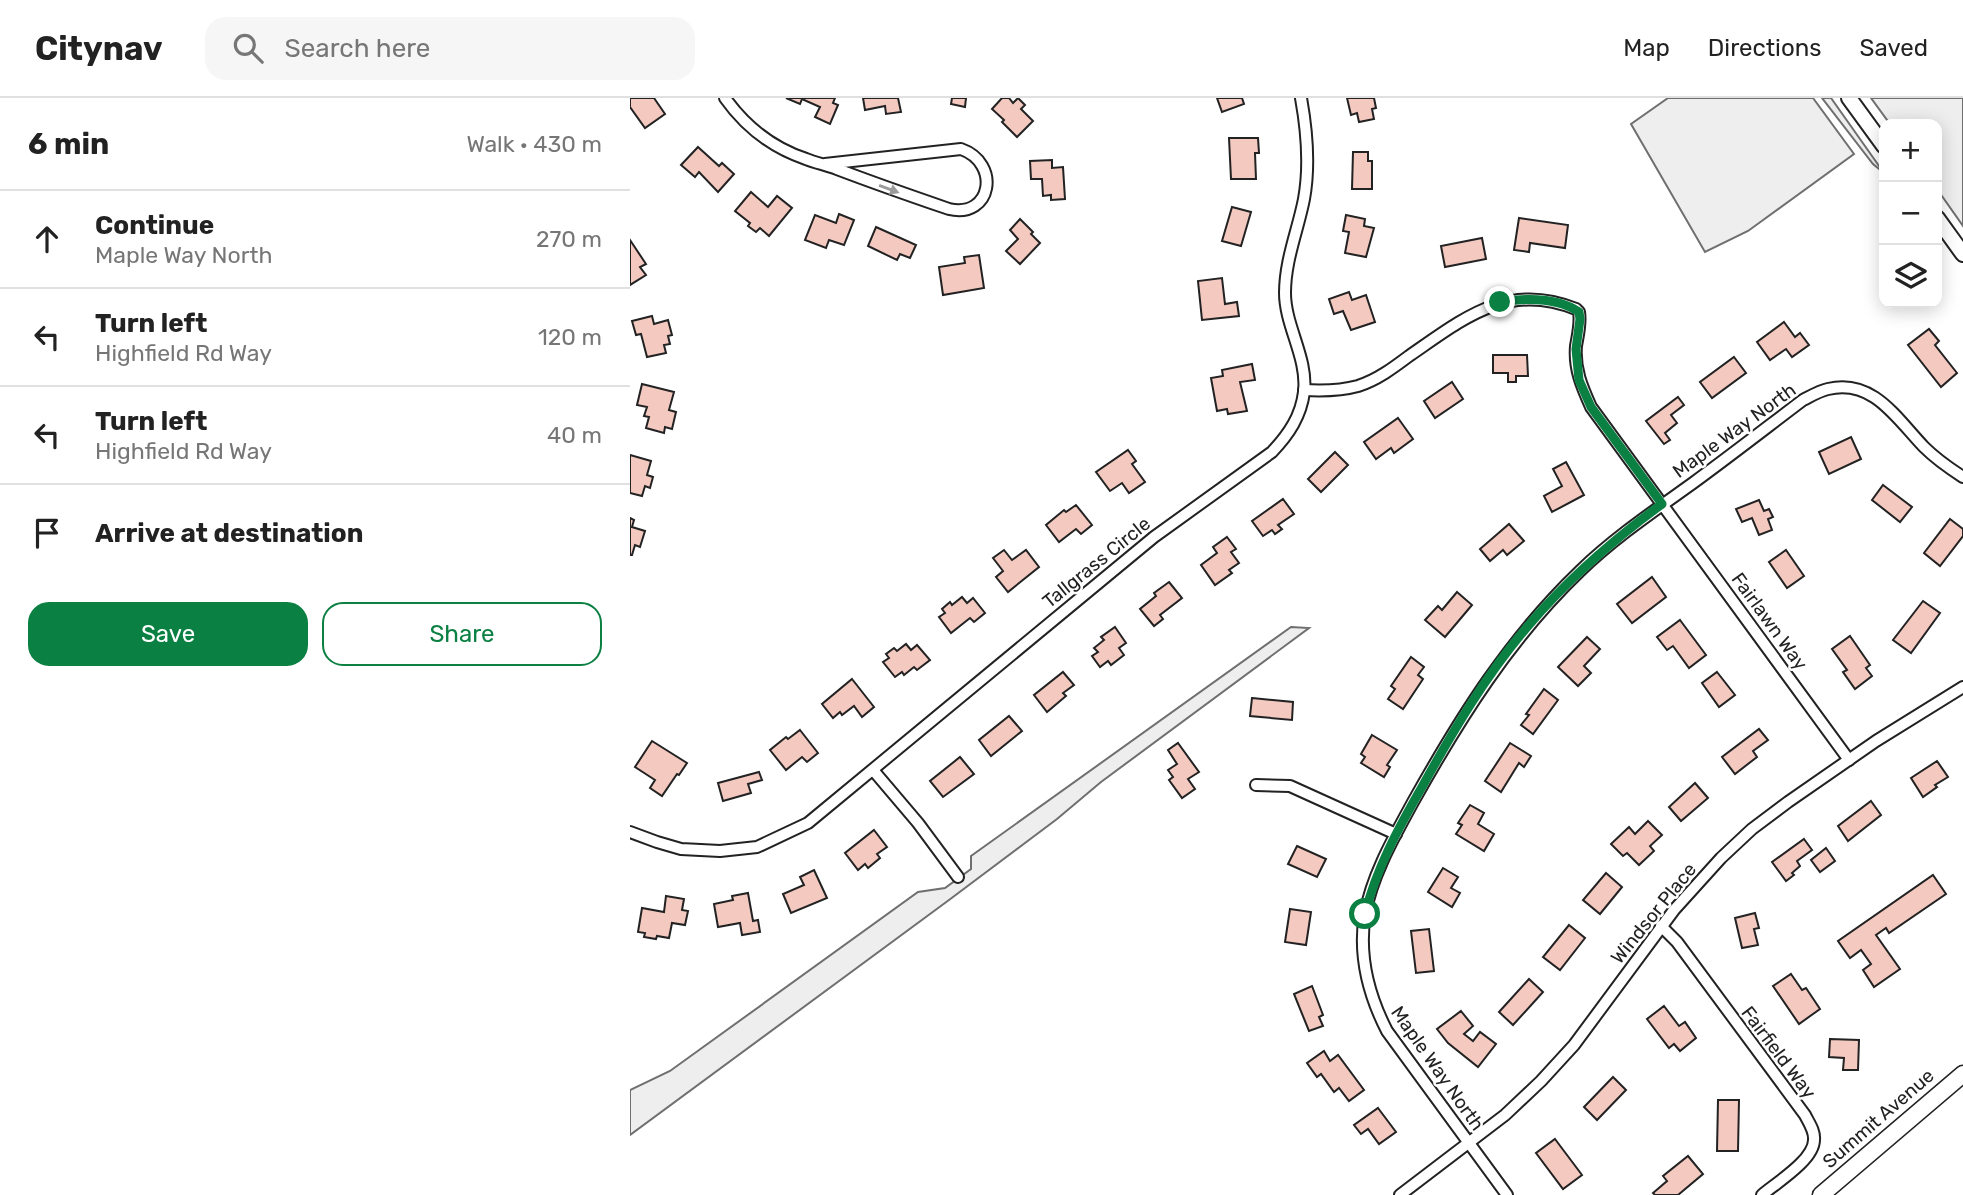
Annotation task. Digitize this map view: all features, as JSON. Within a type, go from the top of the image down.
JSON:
[{"type":"main road","name":"Summit Avenue","points":[[1821,1195],[1963,1074]]},
{"type":"street","points":[[725,98],[744,121],[770,142],[794,155],[960,212],[984,198],[988,184],[979,159],[961,149],[825,164]]},
{"type":"street","name":"Tallgrass Circle","points":[[630,832],[681,849],[720,851],[757,847],[808,823],[1154,537],[1272,452],[1297,417],[1304,390],[1303,369],[1285,297],[1287,262],[1304,198],[1307,175],[1305,118],[1300,98]]},
{"type":"street","points":[[1849,98],[1879,139]]},
{"type":"street","points":[[1942,225],[1963,254]]},
{"type":"street","name":"Fairlawn Way","points":[[1304,390],[1341,390],[1376,379],[1456,323],[1500,302],[1531,299],[1566,305],[1579,312],[1576,364],[1579,380],[1591,407],[1849,760]]},
{"type":"street","name":"Maple Way North","points":[[1507,1195],[1387,1031],[1375,1009],[1366,978],[1362,949],[1365,914],[1377,876],[1396,834],[1436,761],[1472,703],[1496,666],[1527,627],[1580,570],[1612,542],[1803,400],[1832,388],[1858,389],[1874,396],[1890,409],[1935,457],[1963,477]]},
{"type":"street","name":"Windsor Place","points":[[1400,1195],[1523,1099],[1574,1045],[1661,926],[1690,891],[1752,829],[1849,760],[1963,687]]},
{"type":"street","points":[[873,770],[918,823],[958,877]]},
{"type":"street","points":[[1256,785],[1290,786],[1396,834]]},
{"type":"street","name":"Fairfield Way","points":[[1661,926],[1677,942],[1812,1128],[1815,1141],[1806,1158],[1762,1195]]},
{"type":"shaded area","points":[[1668,98],[1813,98],[1854,154],[1748,231],[1705,252],[1631,124]]},
{"type":"shaded area","points":[[1822,98],[1831,98],[1879,169]]},
{"type":"shaded area","points":[[1871,98],[1963,98],[1963,226],[1942,196],[1942,119],[1886,119]]},
{"type":"shaded area","points":[[1291,627],[1309,628],[1101,782],[1057,819],[949,900],[630,1135],[630,1090],[670,1071],[918,892],[945,888],[971,869],[971,856]]},
{"type":"building","points":[[630,98],[654,98],[665,114],[645,128],[630,107]]},
{"type":"building","points":[[786,98],[835,98],[833,103],[838,105],[830,124],[815,117],[820,107],[802,99],[800,104]]},
{"type":"building","points":[[863,98],[898,98],[901,112],[886,114],[885,106],[865,110]]},
{"type":"building","points":[[952,98],[966,98],[965,107],[951,104]]},
{"type":"building","points":[[1002,98],[1009,98],[1013,103],[1018,98],[1025,105],[1021,109],[1033,121],[1017,137],[992,109]]},
{"type":"building","points":[[1217,98],[1242,98],[1244,104],[1222,112]]},
{"type":"building","points":[[1347,98],[1374,98],[1374,119],[1359,122],[1357,113],[1351,115]]},
{"type":"building","points":[[1229,138],[1258,138],[1259,153],[1255,153],[1256,179],[1231,179]]},
{"type":"building","points":[[698,147],[719,166],[722,163],[734,174],[718,192],[699,172],[695,177],[681,165]]},
{"type":"building","points":[[1353,152],[1368,152],[1368,161],[1372,161],[1372,189],[1352,189]]},
{"type":"building","points":[[1052,160],[1052,168],[1063,167],[1065,199],[1051,200],[1051,195],[1043,196],[1042,179],[1031,179],[1030,161]]},
{"type":"building","points":[[751,192],[768,207],[777,196],[792,208],[769,236],[760,228],[756,232],[748,226],[750,223],[735,211]]},
{"type":"building","points":[[1232,207],[1251,212],[1241,246],[1222,241]]},
{"type":"building","points":[[839,214],[854,220],[844,245],[829,240],[826,248],[805,240],[815,215],[836,223]]},
{"type":"building","points":[[1346,215],[1365,219],[1364,226],[1374,228],[1366,257],[1345,253],[1349,232],[1343,231]]},
{"type":"building","points":[[1519,218],[1568,225],[1565,248],[1530,243],[1529,252],[1514,250]]},
{"type":"building","points":[[1020,219],[1040,243],[1020,264],[1006,251],[1018,239],[1010,230]]},
{"type":"building","points":[[876,227],[916,245],[910,258],[900,254],[897,260],[868,246]]},
{"type":"building","points":[[1482,238],[1486,259],[1445,267],[1441,246]]},
{"type":"building","points":[[630,240],[646,264],[640,267],[646,275],[630,285]]},
{"type":"building","points":[[979,255],[984,288],[943,295],[939,267],[965,263],[964,257]]},
{"type":"building","points":[[1222,278],[1225,304],[1237,302],[1239,316],[1202,320],[1198,281]]},
{"type":"building","points":[[1349,292],[1352,300],[1366,295],[1375,322],[1351,330],[1343,311],[1334,314],[1329,299]]},
{"type":"building","points":[[652,316],[654,324],[668,320],[672,335],[668,336],[670,344],[664,345],[666,353],[647,357],[641,334],[636,335],[632,321]]},
{"type":"building","points":[[1784,322],[1795,337],[1800,333],[1809,345],[1792,357],[1786,349],[1770,360],[1757,342]]},
{"type":"building","points":[[1929,329],[1939,341],[1935,345],[1957,373],[1941,387],[1908,345]]},
{"type":"building","points":[[1493,355],[1527,355],[1528,376],[1516,376],[1516,382],[1508,382],[1508,373],[1493,373]]},
{"type":"building","points":[[1734,357],[1746,373],[1712,398],[1700,382]]},
{"type":"building","points":[[1252,364],[1255,380],[1240,382],[1247,411],[1228,414],[1227,409],[1217,411],[1211,378],[1223,376],[1222,370]]},
{"type":"building","points":[[1452,382],[1463,399],[1435,418],[1424,401]]},
{"type":"building","points":[[642,384],[674,392],[669,410],[676,412],[672,429],[665,427],[664,433],[646,428],[649,417],[644,416],[647,407],[637,405]]},
{"type":"building","points":[[1678,397],[1684,405],[1671,415],[1677,423],[1665,433],[1670,440],[1664,444],[1646,421]]},
{"type":"building","points":[[1398,418],[1413,439],[1394,453],[1391,448],[1376,459],[1364,442]]},
{"type":"building","points":[[1851,437],[1861,459],[1829,474],[1819,452]]},
{"type":"building","points":[[1128,450],[1136,461],[1132,464],[1145,482],[1129,493],[1122,483],[1110,491],[1096,472]]},
{"type":"building","points":[[1335,452],[1348,465],[1321,492],[1308,479]]},
{"type":"building","points":[[630,455],[651,461],[647,475],[653,477],[650,488],[645,486],[642,496],[630,493]]},
{"type":"building","points":[[1566,462],[1584,495],[1552,512],[1544,496],[1562,486],[1553,469]]},
{"type":"building","points":[[1883,485],[1912,507],[1900,522],[1872,500]]},
{"type":"building","points":[[1283,499],[1294,514],[1278,525],[1282,529],[1275,534],[1272,530],[1263,536],[1252,521]]},
{"type":"building","points":[[1759,500],[1764,511],[1769,509],[1773,517],[1768,519],[1772,530],[1759,535],[1752,518],[1742,522],[1736,509]]},
{"type":"building","points":[[1076,505],[1092,525],[1081,534],[1076,529],[1059,542],[1046,525],[1064,510],[1066,512]]},
{"type":"building","points":[[630,518],[634,520],[632,527],[645,531],[640,547],[635,545],[632,555],[630,555]]},
{"type":"building","points":[[1950,519],[1963,529],[1963,536],[1940,566],[1924,553]]},
{"type":"building","points":[[1509,524],[1524,541],[1507,555],[1503,550],[1490,561],[1480,549]]},
{"type":"building","points":[[1227,537],[1236,549],[1231,552],[1239,563],[1229,570],[1232,573],[1215,585],[1201,565],[1217,553],[1213,547]]},
{"type":"building","points":[[1004,550],[1012,560],[1026,550],[1039,567],[1008,592],[996,577],[1003,571],[993,558]]},
{"type":"building","points":[[1786,550],[1804,576],[1787,588],[1769,562]]},
{"type":"building","points":[[1652,577],[1666,597],[1632,623],[1617,604]]},
{"type":"building","points":[[1169,582],[1182,598],[1160,615],[1163,619],[1154,626],[1140,609],[1156,596],[1154,593]]},
{"type":"building","points":[[1457,592],[1472,605],[1445,637],[1425,620],[1438,606],[1442,610]]},
{"type":"building","points":[[962,597],[967,603],[973,598],[985,613],[974,622],[970,618],[951,633],[939,617],[945,613],[942,609],[950,602],[952,605]]},
{"type":"building","points":[[1923,601],[1940,613],[1911,653],[1893,640]]},
{"type":"building","points":[[1680,620],[1706,655],[1689,668],[1673,646],[1667,650],[1657,637]]},
{"type":"building","points":[[1115,627],[1126,643],[1119,648],[1124,655],[1111,665],[1108,661],[1100,667],[1092,656],[1098,652],[1094,648],[1104,640],[1101,637]]},
{"type":"building","points":[[1850,636],[1870,665],[1866,668],[1872,676],[1855,689],[1843,672],[1847,670],[1832,649]]},
{"type":"building","points":[[1587,637],[1600,649],[1584,666],[1591,673],[1578,686],[1558,667]]},
{"type":"building","points":[[906,644],[911,650],[917,645],[930,660],[917,670],[914,667],[904,675],[902,672],[895,677],[883,662],[889,658],[886,654],[894,648],[897,651]]},
{"type":"building","points":[[1411,657],[1424,667],[1418,675],[1423,679],[1403,709],[1388,699],[1395,689],[1391,686]]},
{"type":"building","points":[[1063,672],[1074,685],[1063,693],[1066,696],[1047,712],[1034,695]]},
{"type":"building","points":[[1717,672],[1735,695],[1719,707],[1702,683]]},
{"type":"building","points":[[852,679],[874,707],[862,717],[854,706],[833,718],[822,704]]},
{"type":"building","points":[[1544,689],[1558,700],[1533,734],[1521,725]]},
{"type":"building","points":[[1252,698],[1293,702],[1292,720],[1250,716]]},
{"type":"building","points":[[1009,716],[1022,731],[991,756],[979,740]]},
{"type":"building","points":[[1759,729],[1768,740],[1753,751],[1757,757],[1735,774],[1722,757]]},
{"type":"building","points":[[800,730],[818,753],[807,762],[802,757],[786,770],[770,750]]},
{"type":"building","points":[[1372,735],[1397,750],[1387,765],[1390,767],[1384,777],[1361,763],[1365,757],[1361,754]]},
{"type":"building","points":[[652,741],[687,763],[662,796],[650,788],[655,780],[635,767]]},
{"type":"building","points":[[1178,743],[1199,772],[1188,779],[1195,789],[1182,798],[1169,780],[1173,777],[1168,770],[1177,764],[1168,750]]},
{"type":"building","points":[[1510,743],[1531,756],[1524,767],[1519,763],[1501,792],[1485,781]]},
{"type":"building","points":[[960,757],[974,774],[943,797],[930,781]]},
{"type":"building","points":[[1937,761],[1948,777],[1923,797],[1911,778]]},
{"type":"building","points":[[759,772],[762,780],[748,784],[751,793],[723,801],[718,783]]},
{"type":"building","points":[[1695,783],[1708,798],[1681,821],[1669,807]]},
{"type":"building","points":[[1871,801],[1881,815],[1848,841],[1838,826]]},
{"type":"building","points":[[1470,805],[1484,813],[1478,824],[1494,834],[1484,851],[1456,834],[1462,825],[1458,823]]},
{"type":"building","points":[[1648,821],[1662,835],[1650,846],[1654,851],[1639,865],[1627,853],[1623,856],[1611,844],[1629,827],[1635,834]]},
{"type":"building","points":[[874,830],[887,847],[877,854],[880,858],[868,868],[865,864],[858,870],[845,853]]},
{"type":"building","points":[[1804,839],[1812,850],[1797,861],[1800,866],[1786,881],[1772,862]]},
{"type":"building","points":[[1297,846],[1326,859],[1317,877],[1288,864]]},
{"type":"building","points":[[1826,848],[1835,861],[1820,872],[1811,860]]},
{"type":"building","points":[[1443,868],[1458,877],[1451,888],[1460,893],[1452,907],[1428,892]]},
{"type":"building","points":[[814,870],[827,898],[791,913],[783,894],[804,885],[800,877]]},
{"type":"building","points":[[1606,873],[1622,887],[1600,914],[1583,900]]},
{"type":"building","points":[[1933,875],[1946,894],[1889,933],[1886,928],[1876,935],[1900,969],[1874,987],[1863,970],[1871,964],[1861,950],[1850,958],[1838,941]]},
{"type":"building","points":[[748,893],[753,921],[758,920],[760,932],[742,935],[740,923],[718,927],[714,904]]},
{"type":"building","points":[[666,896],[684,899],[682,910],[688,911],[685,925],[672,923],[669,938],[644,937],[645,933],[638,932],[642,908],[664,912]]},
{"type":"building","points":[[1290,909],[1311,912],[1306,945],[1285,942]]},
{"type":"building","points":[[1755,913],[1759,928],[1754,929],[1758,945],[1742,948],[1735,918]]},
{"type":"building","points":[[1569,925],[1585,938],[1560,970],[1543,957]]},
{"type":"building","points":[[1429,929],[1434,971],[1416,973],[1411,931]]},
{"type":"building","points":[[1791,974],[1802,990],[1806,988],[1820,1009],[1799,1024],[1773,986]]},
{"type":"building","points":[[1529,979],[1543,992],[1513,1025],[1499,1012]]},
{"type":"building","points":[[1312,986],[1323,1015],[1319,1017],[1323,1026],[1309,1031],[1294,994]]},
{"type":"building","points":[[1664,1006],[1679,1026],[1685,1022],[1696,1038],[1680,1051],[1674,1044],[1669,1048],[1647,1019]]},
{"type":"building","points":[[1461,1011],[1473,1026],[1464,1034],[1473,1041],[1480,1032],[1496,1044],[1478,1067],[1448,1043],[1437,1029]]},
{"type":"building","points":[[1830,1039],[1859,1040],[1858,1070],[1843,1070],[1844,1058],[1829,1057]]},
{"type":"building","points":[[1324,1051],[1330,1061],[1338,1055],[1364,1090],[1349,1101],[1339,1088],[1334,1092],[1321,1074],[1317,1077],[1307,1063]]},
{"type":"building","points":[[1613,1077],[1626,1090],[1597,1120],[1584,1107]]},
{"type":"building","points":[[1718,1100],[1739,1100],[1738,1151],[1717,1151]]},
{"type":"building","points":[[1378,1108],[1396,1132],[1379,1144],[1368,1129],[1361,1134],[1354,1125]]},
{"type":"building","points":[[1555,1139],[1582,1175],[1563,1189],[1536,1153]]},
{"type":"building","points":[[1688,1156],[1703,1174],[1678,1195],[1655,1195],[1653,1193],[1667,1181],[1663,1176]]},
{"type":"route","points":[[1365,914],[1377,876],[1406,815],[1436,761],[1496,666],[1527,627],[1580,570],[1662,504],[1591,407],[1579,380],[1576,364],[1579,312],[1549,301],[1531,299],[1500,302]]}]
